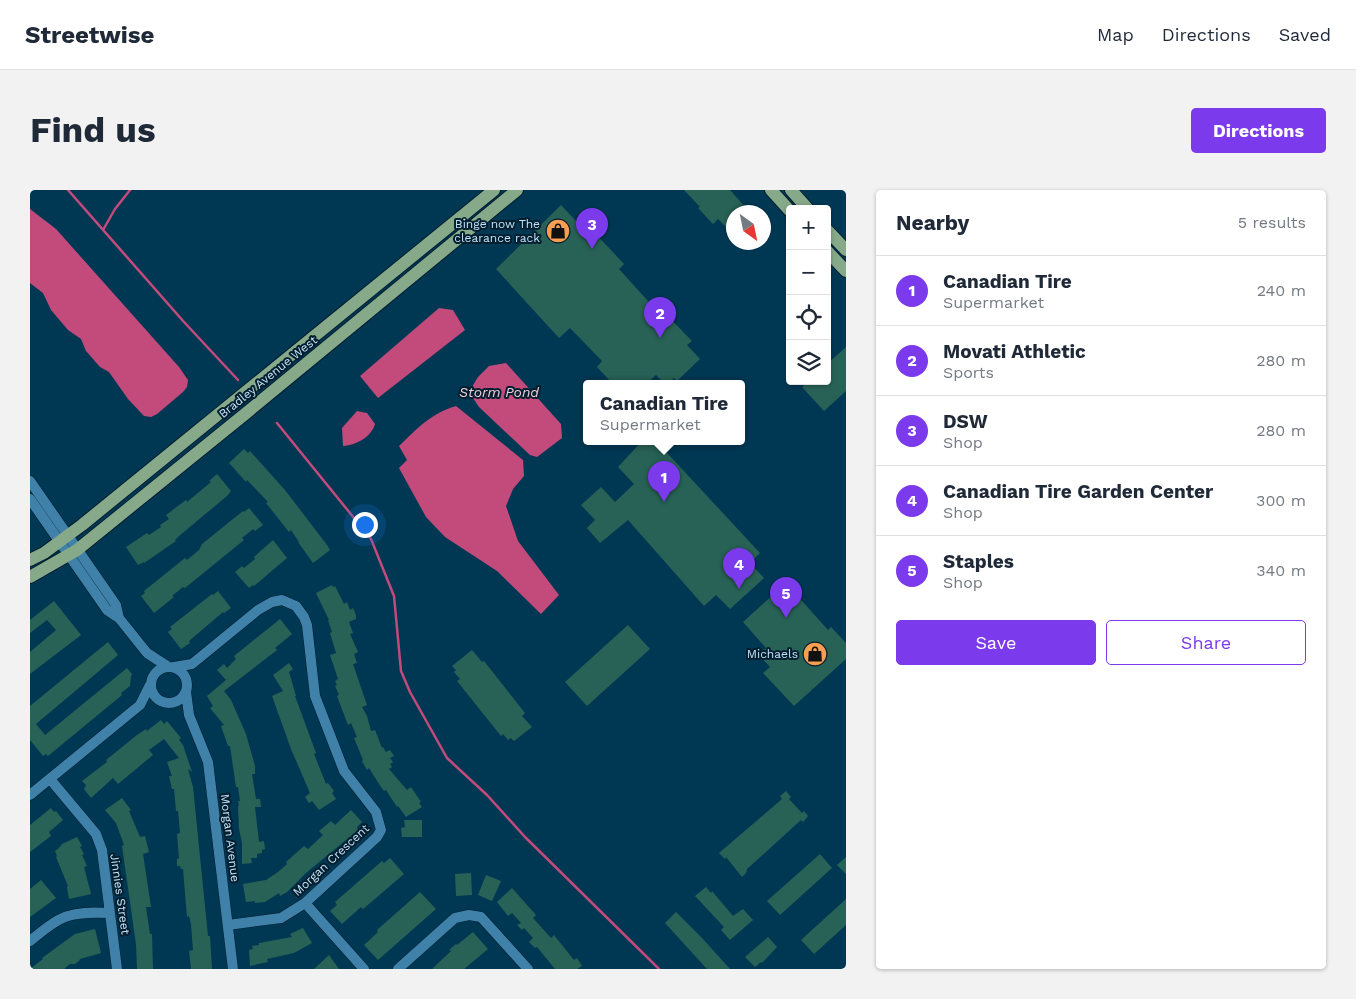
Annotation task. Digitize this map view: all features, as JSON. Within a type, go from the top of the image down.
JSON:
[{"type":"main road","name":"Bradley Avenue West","points":[[30,560],[64,539],[494,190]]},
{"type":"main road","name":"Bradley Avenue West","points":[[30,577],[73,552],[245,414],[517,190]]},
{"type":"main road","points":[[771,190],[786,206]]},
{"type":"main road","points":[[791,190],[804,205]]},
{"type":"main road","points":[[831,234],[846,250]]},
{"type":"main road","points":[[831,255],[846,271]]},
{"type":"street","points":[[30,481],[107,610],[119,618],[147,652],[184,674],[186,686]]},
{"type":"street","points":[[30,499],[64,539]]},
{"type":"street","name":"Morgan Crescent","points":[[170,667],[192,664],[265,604],[282,600],[296,606],[307,625],[315,696],[344,771],[376,812],[381,830],[377,837],[305,903],[281,918],[228,926]]},
{"type":"street","points":[[147,652],[153,694],[188,714]]},
{"type":"street","points":[[140,705],[179,700],[186,686],[192,664]]},
{"type":"street","points":[[30,795],[140,705],[158,670],[170,667]]},
{"type":"street","name":"Morgan Avenue","points":[[186,686],[188,714],[208,762],[233,969]]},
{"type":"street","name":"Jinnies Street","points":[[50,779],[96,834],[102,850],[117,969]]},
{"type":"street","points":[[305,903],[364,969]]},
{"type":"street","points":[[30,941],[54,922],[69,915],[86,912],[110,913]]},
{"type":"street","points":[[398,969],[455,918],[469,915],[481,918],[528,969]]},
{"type":"water","points":[[30,209],[56,229],[179,367],[188,380],[187,387],[183,392],[157,414],[151,417],[144,416],[128,399],[109,372],[100,367],[86,351],[81,339],[68,330],[51,310],[43,293],[30,283]]},
{"type":"water","points":[[439,308],[453,310],[465,330],[378,398],[360,376]]},
{"type":"water","name":"Storm Pond","points":[[506,363],[561,424],[562,438],[537,457],[530,455],[479,407],[469,392],[478,377],[489,366]]},
{"type":"water","points":[[456,406],[523,460],[524,476],[513,489],[506,506],[518,541],[559,595],[541,614],[497,571],[445,537],[426,517],[399,468],[407,460],[399,446],[432,417]]},
{"type":"water","points":[[357,411],[367,413],[375,424],[373,429],[363,440],[343,446],[342,428]]},
{"type":"building","points":[[684,190],[730,190],[743,205],[726,205],[726,227],[718,219],[713,224],[698,208],[700,207]]},
{"type":"building","points":[[561,205],[590,236],[594,232],[624,264],[619,269],[657,311],[660,308],[692,341],[687,345],[700,359],[678,380],[674,378],[672,380],[661,380],[656,375],[650,380],[609,380],[597,367],[602,361],[570,328],[559,338],[496,269]]},
{"type":"building","points":[[846,347],[846,391],[824,411],[802,387],[804,385],[831,385],[831,360]]},
{"type":"building","points":[[638,445],[660,445],[760,553],[750,563],[764,578],[730,609],[716,595],[704,606],[628,520],[600,543],[587,528],[595,520],[581,505],[601,487],[615,502],[634,484],[618,467]]},
{"type":"building","points":[[244,449],[248,453],[250,451],[285,490],[327,545],[330,550],[313,563],[291,530],[289,532],[266,503],[268,502],[229,463]]},
{"type":"building","points":[[217,474],[231,491],[227,496],[179,536],[176,541],[144,563],[138,565],[126,547],[147,533],[149,535],[161,527],[160,525],[169,519],[166,515],[186,500],[187,502],[211,482],[209,481]]},
{"type":"building","points":[[249,508],[263,525],[255,531],[253,529],[242,538],[244,540],[185,588],[183,587],[154,613],[141,596],[145,593],[144,591],[185,558],[187,560],[199,550],[202,544]]},
{"type":"building","points":[[273,540],[287,558],[254,586],[249,588],[235,572],[242,566],[244,568],[255,559],[254,557]]},
{"type":"building","points":[[786,583],[828,630],[831,627],[846,643],[846,659],[794,706],[763,673],[770,667],[759,655],[766,648],[743,622]]},
{"type":"building","points":[[332,585],[333,587],[335,586],[344,604],[347,602],[350,610],[353,608],[356,615],[356,619],[349,622],[353,633],[350,634],[358,652],[354,654],[357,663],[353,664],[367,705],[362,707],[367,716],[371,731],[375,730],[382,748],[386,752],[390,750],[394,756],[390,758],[393,762],[390,764],[392,767],[389,769],[407,790],[411,787],[421,802],[419,803],[422,807],[406,817],[386,790],[384,791],[369,768],[367,770],[354,738],[357,737],[351,723],[348,725],[337,696],[339,695],[335,681],[338,679],[330,655],[336,653],[330,633],[332,632],[329,620],[316,593]]},
{"type":"building","points":[[218,591],[231,608],[223,612],[181,649],[168,632],[172,629],[170,627]]},
{"type":"building","points":[[54,601],[81,635],[30,674],[30,652],[56,630],[47,620],[30,633],[30,620]]},
{"type":"building","points":[[280,619],[292,634],[275,648],[277,650],[224,691],[231,700],[246,734],[255,766],[255,774],[252,774],[256,799],[260,799],[261,807],[255,807],[259,842],[264,841],[265,849],[262,850],[262,853],[257,854],[257,858],[251,858],[252,863],[242,864],[238,806],[238,801],[240,801],[230,746],[228,746],[221,726],[224,725],[210,708],[213,706],[207,696],[226,680],[217,670],[224,664],[227,668],[236,659],[234,656]]},
{"type":"building","points":[[628,625],[650,649],[587,706],[565,682]]},
{"type":"building","points":[[108,642],[118,655],[36,724],[45,735],[127,668],[132,674],[130,686],[121,693],[122,695],[48,756],[46,754],[43,756],[30,740],[30,706]]},
{"type":"building","points":[[472,650],[482,662],[484,661],[525,713],[522,716],[532,727],[514,741],[511,738],[508,740],[503,734],[501,736],[457,681],[460,679],[452,666]]},
{"type":"building","points":[[289,663],[293,669],[289,672],[295,696],[316,753],[314,754],[326,784],[328,783],[334,791],[332,793],[336,799],[319,810],[312,801],[309,803],[305,797],[310,793],[291,749],[272,696],[283,691],[273,675]]},
{"type":"building","points":[[161,720],[164,724],[167,721],[181,738],[179,740],[183,745],[192,772],[188,769],[193,787],[212,969],[191,969],[189,951],[193,950],[191,924],[189,916],[187,917],[183,869],[177,866],[177,859],[179,858],[177,834],[180,833],[178,811],[176,811],[174,789],[172,789],[169,776],[172,776],[167,762],[179,758],[164,739],[149,750],[153,755],[118,784],[113,778],[91,798],[84,789],[86,785],[82,781],[137,735],[146,729],[147,731]]},
{"type":"building","points":[[786,791],[791,797],[789,799],[802,813],[804,811],[808,816],[803,822],[801,820],[747,869],[742,877],[726,857],[725,859],[719,853],[782,799],[780,796]]},
{"type":"building","points":[[122,798],[131,810],[129,811],[140,837],[145,836],[149,852],[143,854],[151,907],[146,907],[150,934],[152,934],[153,969],[137,969],[136,944],[122,846],[124,845],[116,823],[105,810]]},
{"type":"building","points":[[51,808],[63,820],[49,832],[51,836],[30,852],[30,825]]},
{"type":"building","points":[[351,810],[362,822],[357,827],[358,830],[306,873],[287,892],[280,896],[279,893],[265,902],[246,902],[243,884],[266,880],[278,872],[304,846],[308,849],[323,835],[319,831],[331,821],[335,825]]},
{"type":"building","points":[[404,820],[422,820],[422,837],[402,837],[401,828],[405,827]]},
{"type":"building","points":[[77,837],[82,846],[80,847],[84,854],[82,855],[87,866],[84,867],[91,894],[69,899],[68,886],[55,851],[62,844]]},
{"type":"building","points":[[820,854],[832,868],[780,915],[767,901]]},
{"type":"building","points":[[846,857],[846,874],[837,865]]},
{"type":"building","points":[[390,858],[404,874],[363,909],[361,907],[342,924],[330,911],[337,905],[335,902],[382,861],[384,863]]},
{"type":"building","points":[[471,873],[472,895],[456,896],[455,874]]},
{"type":"building","points":[[486,875],[501,881],[492,901],[478,895]]},
{"type":"building","points":[[41,880],[56,898],[30,917],[30,889]]},
{"type":"building","points":[[706,887],[711,893],[712,891],[733,916],[743,909],[753,920],[730,940],[721,930],[724,927],[695,896]]},
{"type":"building","points":[[512,888],[536,915],[533,918],[551,938],[554,935],[574,960],[577,958],[582,966],[577,969],[555,969],[537,947],[535,948],[529,942],[533,938],[524,928],[522,930],[517,925],[521,923],[512,913],[508,916],[497,902]]},
{"type":"building","points":[[420,892],[436,909],[378,960],[364,945],[378,932],[377,930]]},
{"type":"building","points":[[846,899],[846,925],[814,954],[801,940]]},
{"type":"building","points":[[676,912],[730,969],[707,969],[665,923]]},
{"type":"building","points":[[303,928],[312,943],[294,953],[267,959],[268,962],[250,966],[249,950],[253,949],[252,946],[292,937],[290,934]]},
{"type":"building","points":[[95,929],[101,953],[80,959],[75,964],[70,964],[64,969],[30,969],[75,934]]},
{"type":"building","points":[[473,932],[488,949],[464,969],[432,969],[451,951],[449,950]]},
{"type":"building","points":[[768,937],[777,947],[762,963],[755,967],[745,957]]},
{"type":"building","points":[[329,955],[339,969],[314,969]]},
{"type":"waterway","points":[[68,190],[184,322],[238,380]]},
{"type":"waterway","points":[[103,230],[115,209],[130,190]]},
{"type":"waterway","points":[[277,423],[371,539],[394,596],[401,671],[410,692],[447,758],[487,795],[525,837],[659,969]]},
{"type":"place","name":"Binge now The clearance rack","points":[[558,231]]},
{"type":"place","name":"DSW","points":[[592,249]]},
{"type":"place","name":"Movati Athletic","points":[[660,338]]},
{"type":"place","name":"Canadian Tire","points":[[664,502]]},
{"type":"place","name":"Canadian Tire Garden Center","points":[[739,589]]},
{"type":"place","name":"Staples","points":[[786,618]]},
{"type":"place","name":"Michaels","points":[[815,654]]}]
